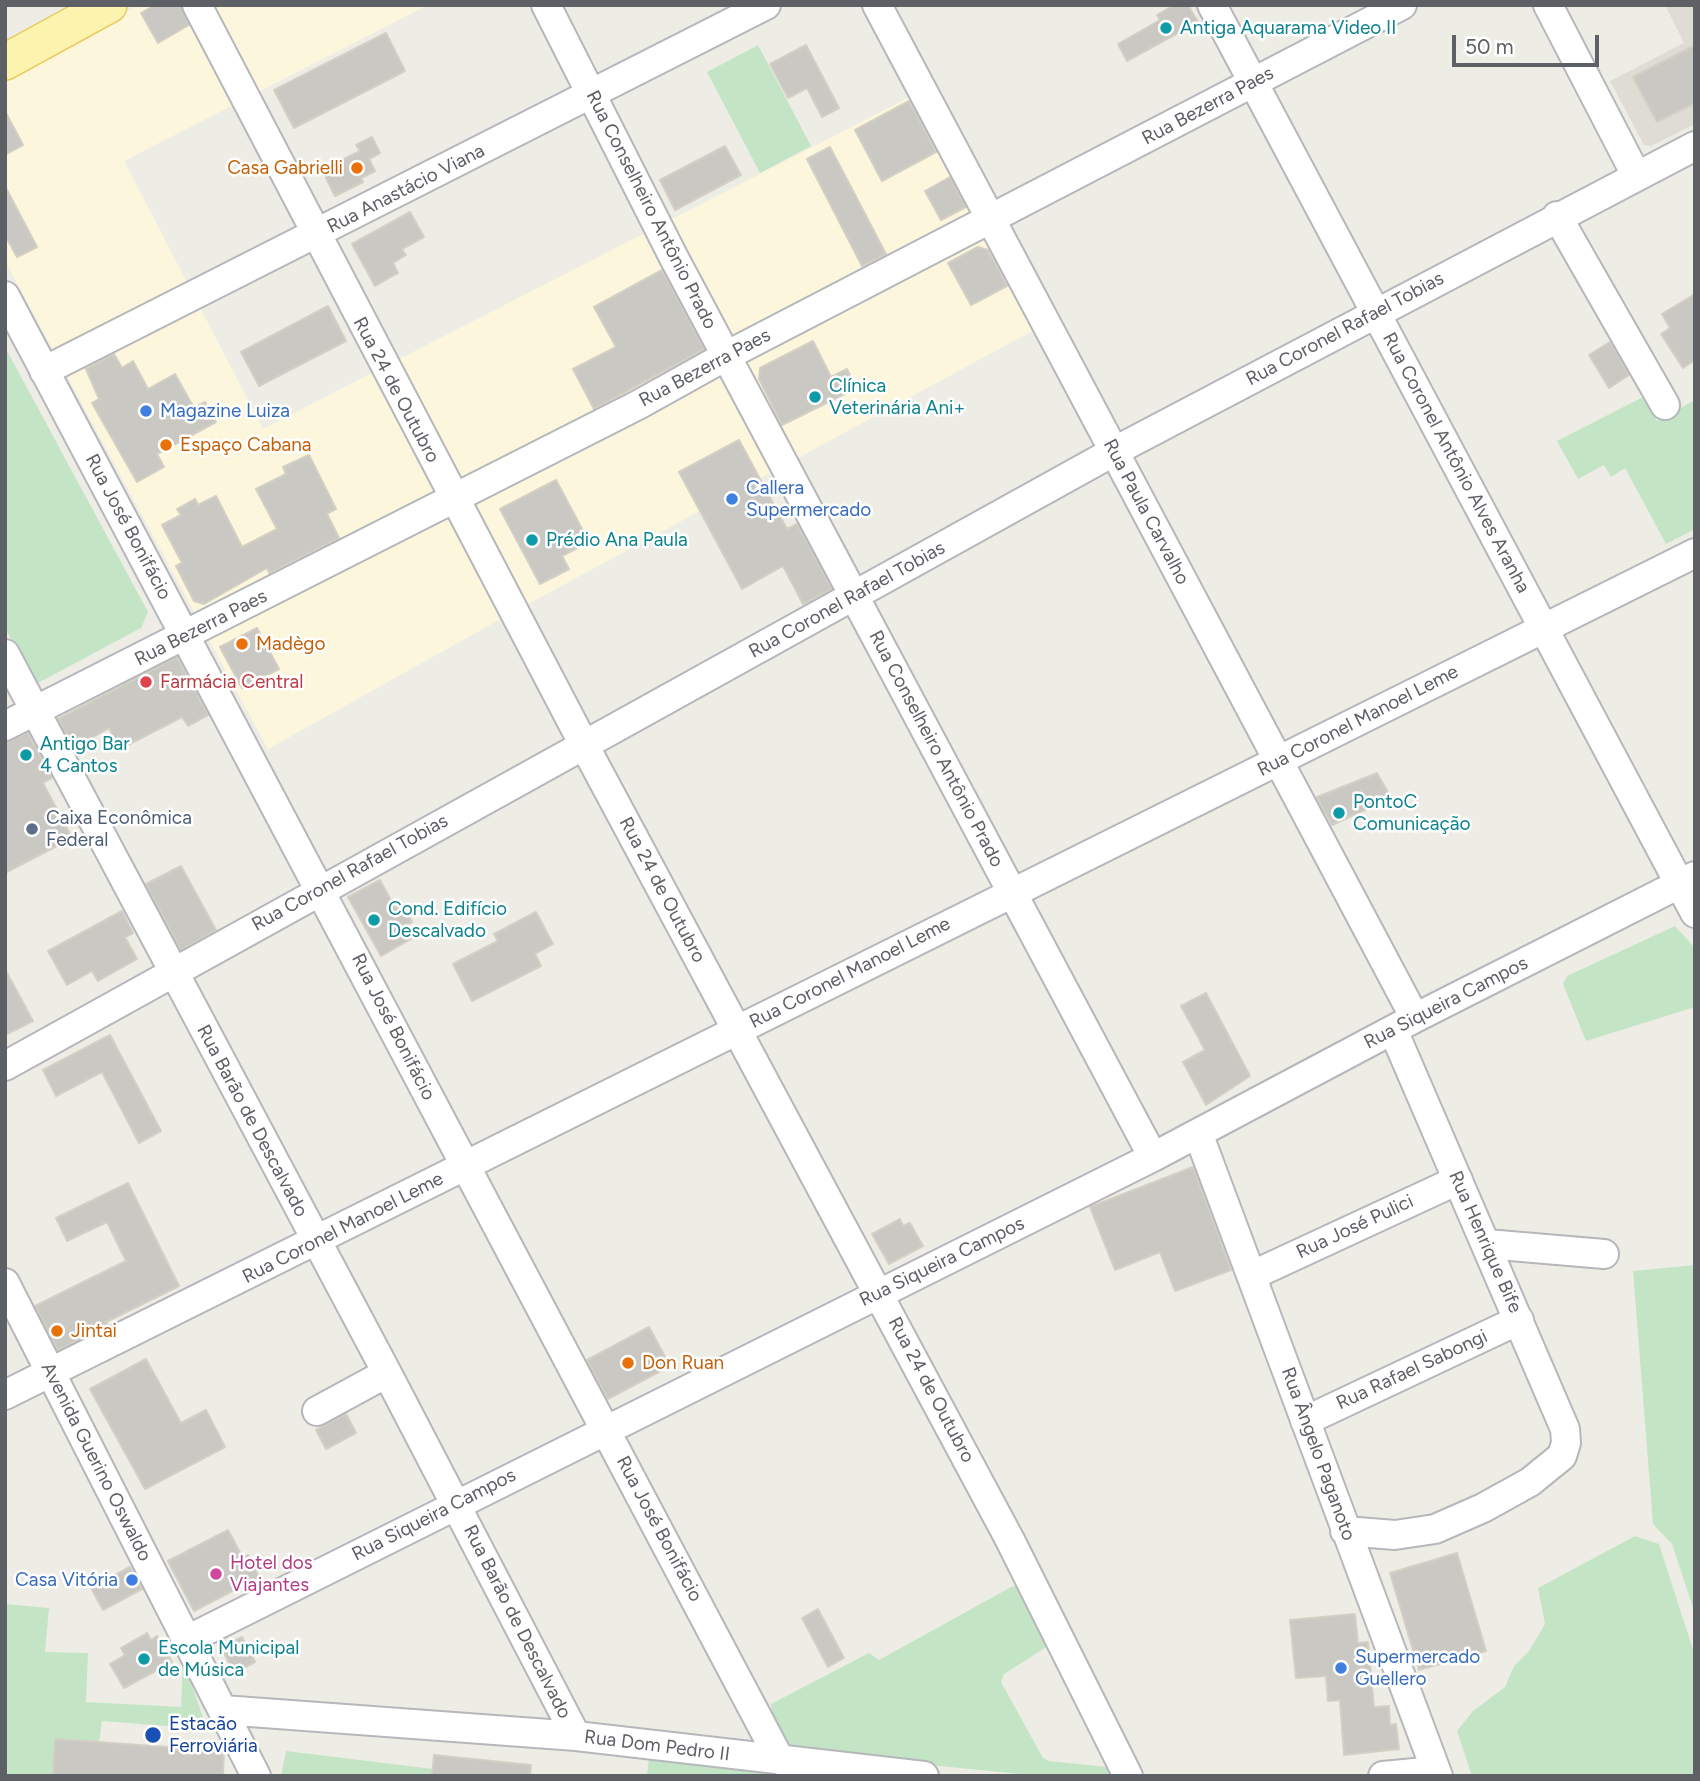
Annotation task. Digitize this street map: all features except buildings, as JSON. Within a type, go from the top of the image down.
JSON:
[{"type":"main road","points":[[5,62],[108,5]]},
{"type":"street","name":"Rua 24 de Outubro","points":[[197,5],[314,235],[453,498],[1010,1540],[1128,1776]]},
{"type":"street","name":"Rua Conselheiro Antônio Prado","points":[[546,5],[726,356],[1153,1157]]},
{"type":"street","name":"Rua Anastácio Viana","points":[[44,371],[766,5]]},
{"type":"street","name":"Rua Paula Carvalho","points":[[877,5],[1280,761],[1404,1024]]},
{"type":"street","name":"Rua Coronel Antônio Alves Aranha","points":[[1212,5],[1544,628],[1689,884],[1695,913]]},
{"type":"street","name":"Rua Bezerra Paes","points":[[5,726],[187,636],[646,400],[1402,5]]},
{"type":"street","points":[[1548,5],[1636,175]]},
{"type":"street","name":"Rua Coronel Rafael Tobias","points":[[5,1066],[583,743],[1114,453],[1377,311],[1695,146]]},
{"type":"street","points":[[1558,216],[1665,405]]},
{"type":"street","name":"Rua José Bonifácio","points":[[5,296],[321,888],[780,1760]]},
{"type":"street","name":"Rua Coronel Manoel Leme","points":[[5,1395],[316,1242],[1011,891],[1280,761],[1695,553]]},
{"type":"street","name":"Rua Barão de Descalvado","points":[[5,654],[387,1373],[576,1736]]},
{"type":"street","name":"Rua Siqueira Campos","points":[[185,1641],[1153,1157],[1404,1024],[1689,884]]},
{"type":"street","name":"Rua Henrique Bife","points":[[1345,1531],[1395,1535],[1435,1529],[1483,1508],[1530,1482],[1562,1456],[1566,1443],[1565,1429],[1458,1180],[1404,1024]]},
{"type":"street","name":"Rua Ângelo Paganoto","points":[[1198,1133],[1437,1773]]},
{"type":"street","name":"Rua José Pulici","points":[[1253,1275],[1458,1180]]},
{"type":"street","points":[[1487,1244],[1604,1254]]},
{"type":"street","name":"Avenida Guerino Oswaldo","points":[[5,1283],[256,1776]]},
{"type":"street","name":"Rua Rafael Sabongi","points":[[1305,1421],[1519,1320]]},
{"type":"street","points":[[317,1411],[387,1373]]},
{"type":"street","name":"Rua Dom Pedro II","points":[[223,1710],[576,1736],[924,1776]]},
{"type":"street","points":[[1383,1776],[1437,1773]]},
{"type":"shaded area","points":[[139,5],[428,5],[124,161],[263,429],[914,95],[1036,329],[504,617],[268,749],[5,261],[5,75]]},
{"type":"shaded area","points":[[1665,5],[1695,5],[1695,124],[1651,146],[1644,145],[1610,81],[1684,43]]},
{"type":"green space","points":[[758,45],[811,146],[760,173],[707,72]]},
{"type":"green space","points":[[5,347],[148,612],[141,628],[36,684],[5,628]]},
{"type":"green space","points":[[1643,397],[1657,421],[1695,400],[1695,529],[1666,544],[1625,468],[1611,477],[1604,465],[1578,479],[1557,441]]},
{"type":"green space","points":[[1675,926],[1695,948],[1695,1007],[1586,1041],[1563,984],[1567,976]]},
{"type":"green space","points":[[1695,1265],[1695,1614],[1672,1544],[1653,1524],[1633,1271]]},
{"type":"green space","points":[[1635,1536],[1659,1544],[1695,1656],[1695,1776],[1472,1776],[1457,1731],[1473,1711],[1505,1687],[1514,1666],[1529,1651],[1545,1624],[1538,1588]]},
{"type":"green space","points":[[1013,1586],[1018,1587],[1048,1646],[1004,1674],[1001,1682],[1043,1758],[1049,1761],[1107,1767],[1113,1776],[1039,1776],[813,1753],[799,1751],[788,1744],[772,1714],[771,1704],[869,1653],[879,1660]]},
{"type":"green space","points":[[5,1604],[49,1608],[45,1652],[88,1653],[86,1702],[181,1707],[183,1660],[207,1729],[102,1721],[99,1742],[56,1739],[53,1776],[5,1776]]},
{"type":"green space","points":[[286,1751],[433,1769],[432,1776],[281,1776]]},
{"type":"green space","points":[[649,1758],[790,1776],[647,1776]]},
{"type":"place","name":"Antiga Aquarama Video II","points":[[1166,28]]},
{"type":"place","name":"Casa Gabrielli","points":[[357,168]]},
{"type":"place","name":"Clínica Veterinária Ani+","points":[[815,397]]},
{"type":"place","name":"Magazine Luiza","points":[[146,411]]},
{"type":"place","name":"Espaço Cabana","points":[[166,445]]},
{"type":"place","name":"Callera Supermercado","points":[[732,499]]},
{"type":"place","name":"Prédio Ana Paula","points":[[532,540]]},
{"type":"place","name":"Madègo","points":[[242,644]]},
{"type":"place","name":"Farmácia Central","points":[[146,682]]},
{"type":"place","name":"Antigo Bar 4 Cantos","points":[[26,755]]},
{"type":"place","name":"PontoC Comunicação","points":[[1339,813]]},
{"type":"place","name":"Caixa Econômica Federal","points":[[32,829]]},
{"type":"place","name":"Cond. Edifício Descalvado","points":[[374,920]]},
{"type":"place","name":"Jintai","points":[[57,1331]]},
{"type":"place","name":"Don Ruan","points":[[628,1363]]},
{"type":"place","name":"Hotel dos Viajantes","points":[[216,1574]]},
{"type":"place","name":"Casa Vitória","points":[[132,1580]]},
{"type":"place","name":"Escola Municipal de Música","points":[[144,1659]]},
{"type":"place","name":"Supermercado Guellero","points":[[1341,1668]]},
{"type":"place","name":"Estacão Ferroviária","points":[[153,1735]]}]
